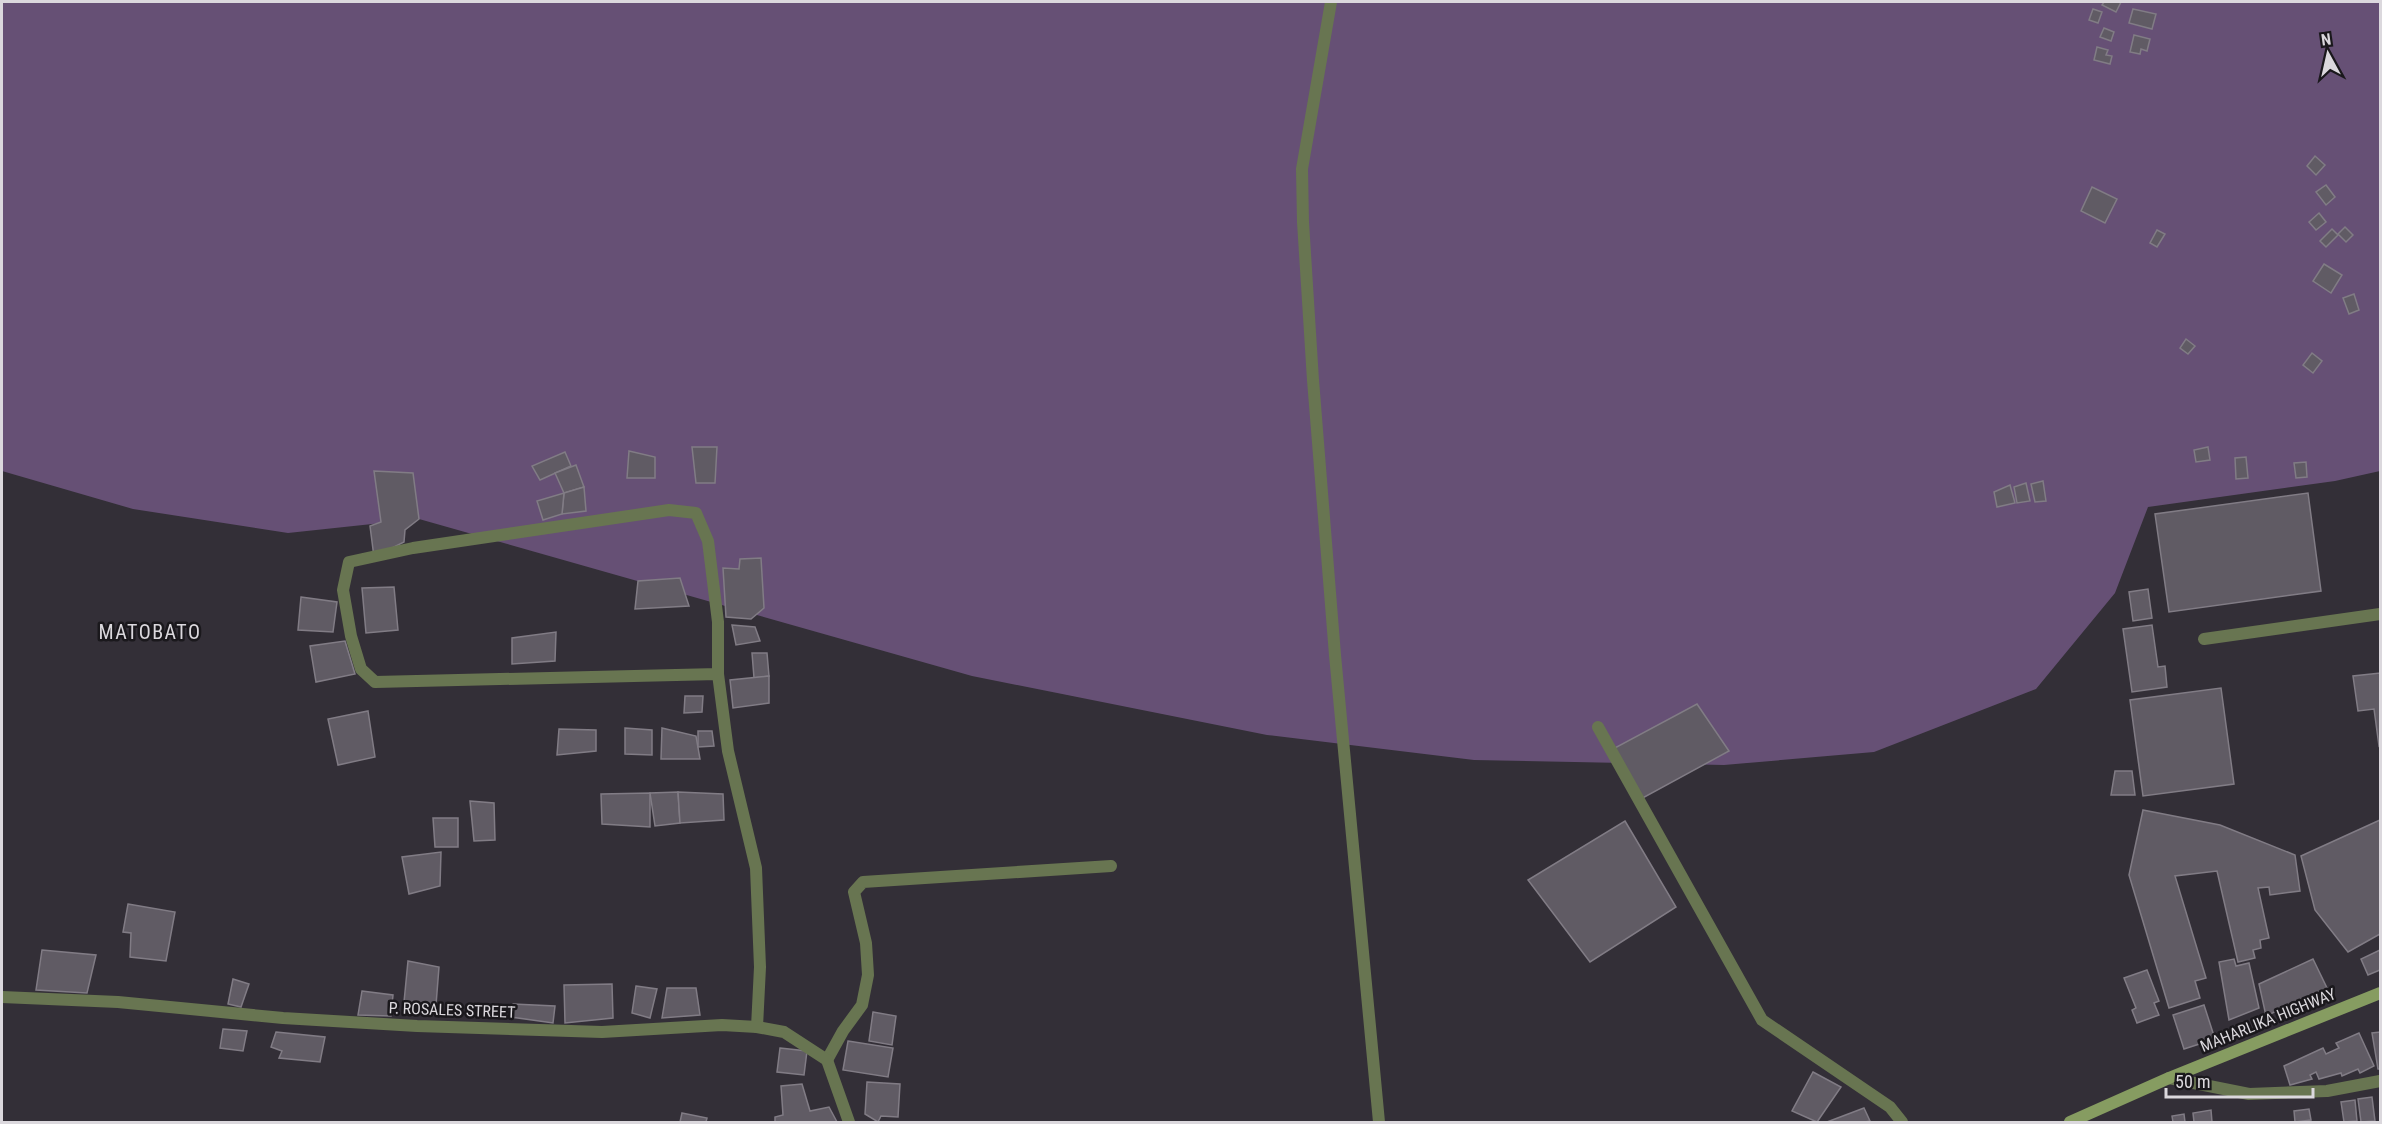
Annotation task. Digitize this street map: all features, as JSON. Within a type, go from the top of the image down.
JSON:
[{"type":"main road","name":"MAHARLIKA HIGHWAY","points":[[2070,1122],[2169,1078],[2380,993]]},
{"type":"street","points":[[1331,2],[1302,169],[1304,222],[1313,380],[1335,655],[1379,1122]]},
{"type":"street","points":[[718,674],[375,682],[361,669],[351,636],[343,591],[350,562],[413,548],[669,510],[696,513],[708,541],[718,622],[718,674],[728,752],[756,868],[760,957],[757,1028]]},
{"type":"street","points":[[2204,639],[2380,614]]},
{"type":"street","points":[[1598,727],[1762,1020],[1890,1107],[1902,1122]]},
{"type":"street","points":[[849,1122],[827,1060],[843,1031],[862,1005],[868,975],[866,943],[854,892],[863,882],[1111,866]]},
{"type":"street","name":"P. ROSALES STREET","points":[[2,997],[118,1002],[283,1018],[417,1026],[602,1032],[722,1024],[784,1032],[827,1060]]},
{"type":"street","points":[[2169,1078],[2249,1094],[2326,1091],[2380,1081]]},
{"type":"shaded area","points":[[2,2],[2380,2],[2380,471],[2335,481],[2148,507],[2115,593],[2036,689],[1874,752],[1724,765],[1474,760],[1267,735],[972,676],[419,519],[288,533],[133,509],[2,471]]},
{"type":"building","points":[[2104,2],[2121,2],[2116,12],[2102,5]]},
{"type":"building","points":[[2093,9],[2102,12],[2098,23],[2089,20]]},
{"type":"building","points":[[2133,9],[2156,14],[2152,29],[2129,23]]},
{"type":"building","points":[[2104,28],[2114,32],[2111,41],[2100,37]]},
{"type":"building","points":[[2134,35],[2150,39],[2147,51],[2141,49],[2140,54],[2130,52]]},
{"type":"building","points":[[2097,47],[2108,50],[2106,55],[2112,56],[2110,64],[2094,60]]},
{"type":"building","points":[[2315,156],[2325,165],[2316,175],[2307,166]]},
{"type":"building","points":[[2326,185],[2335,197],[2326,205],[2316,192]]},
{"type":"building","points":[[2092,187],[2117,199],[2105,223],[2081,211]]},
{"type":"building","points":[[2319,213],[2326,222],[2316,230],[2309,222]]},
{"type":"building","points":[[2345,227],[2353,235],[2346,242],[2338,234]]},
{"type":"building","points":[[2332,229],[2338,235],[2326,247],[2320,241]]},
{"type":"building","points":[[2157,230],[2165,234],[2157,247],[2150,243]]},
{"type":"building","points":[[2324,264],[2342,275],[2331,293],[2313,281]]},
{"type":"building","points":[[2354,294],[2359,310],[2349,314],[2343,298]]},
{"type":"building","points":[[2186,339],[2195,346],[2188,354],[2180,348]]},
{"type":"building","points":[[2312,353],[2322,361],[2313,373],[2303,365]]},
{"type":"building","points":[[692,447],[717,447],[715,483],[696,483]]},
{"type":"building","points":[[2208,447],[2210,460],[2196,462],[2194,450]]},
{"type":"building","points":[[629,451],[655,457],[655,478],[627,478]]},
{"type":"building","points":[[565,452],[571,466],[540,480],[532,466]]},
{"type":"building","points":[[2246,457],[2248,478],[2236,479],[2235,458]]},
{"type":"building","points":[[2306,462],[2307,477],[2296,478],[2294,463]]},
{"type":"building","points":[[576,465],[584,487],[564,493],[555,473]]},
{"type":"building","points":[[374,471],[413,473],[419,519],[405,530],[404,542],[374,557],[370,526],[381,522]]},
{"type":"building","points":[[2043,481],[2046,501],[2035,502],[2031,484]]},
{"type":"building","points":[[2026,483],[2030,501],[2017,503],[2014,487]]},
{"type":"building","points":[[2010,485],[2015,503],[1997,507],[1994,492]]},
{"type":"building","points":[[584,487],[586,511],[562,514],[564,493]]},
{"type":"building","points":[[564,493],[562,514],[543,520],[537,501]]},
{"type":"building","points":[[2308,493],[2321,591],[2169,612],[2155,514]]},
{"type":"building","points":[[761,558],[764,608],[751,619],[726,617],[723,568],[739,569],[740,559]]},
{"type":"building","points":[[680,578],[689,606],[635,609],[638,581]]},
{"type":"building","points":[[394,587],[398,630],[366,633],[362,588]]},
{"type":"building","points":[[2148,589],[2152,618],[2133,621],[2129,592]]},
{"type":"building","points":[[301,597],[337,602],[333,632],[298,630]]},
{"type":"building","points":[[732,625],[755,627],[760,641],[736,645]]},
{"type":"building","points":[[2152,625],[2158,667],[2165,666],[2167,687],[2132,692],[2123,629]]},
{"type":"building","points":[[556,632],[555,661],[512,664],[512,638]]},
{"type":"building","points":[[345,641],[355,674],[316,682],[310,646]]},
{"type":"building","points":[[752,653],[767,653],[769,676],[754,678]]},
{"type":"building","points":[[2380,673],[2379,746],[2374,709],[2358,711],[2353,676]]},
{"type":"building","points":[[769,676],[769,703],[733,708],[730,680]]},
{"type":"building","points":[[2221,688],[2234,784],[2143,796],[2130,700]]},
{"type":"building","points":[[685,696],[703,696],[702,712],[684,713]]},
{"type":"building","points":[[1697,704],[1729,751],[1639,800],[1611,750]]},
{"type":"building","points":[[368,711],[375,757],[338,765],[328,719]]},
{"type":"building","points":[[625,728],[652,730],[652,755],[625,754]]},
{"type":"building","points":[[662,728],[696,736],[700,759],[661,759]]},
{"type":"building","points":[[559,729],[596,730],[596,751],[557,755]]},
{"type":"building","points":[[698,731],[712,731],[714,746],[698,747]]},
{"type":"building","points":[[2115,771],[2132,771],[2135,795],[2111,795]]},
{"type":"building","points":[[678,792],[680,823],[655,826],[650,793]]},
{"type":"building","points":[[678,792],[723,794],[724,820],[680,823]]},
{"type":"building","points":[[650,793],[650,827],[602,824],[601,794]]},
{"type":"building","points":[[470,801],[494,803],[495,840],[474,841]]},
{"type":"building","points":[[2143,810],[2220,825],[2295,855],[2300,891],[2270,895],[2269,887],[2258,888],[2269,938],[2260,940],[2261,948],[2253,950],[2255,958],[2238,962],[2217,871],[2175,876],[2206,978],[2195,981],[2200,998],[2169,1008],[2129,875]]},
{"type":"building","points":[[433,818],[458,818],[458,847],[435,847]]},
{"type":"building","points":[[2380,820],[2380,934],[2348,952],[2315,910],[2301,856]]},
{"type":"building","points":[[1625,821],[1676,907],[1590,962],[1528,880]]},
{"type":"building","points":[[441,852],[440,886],[409,894],[402,857]]},
{"type":"building","points":[[128,904],[175,912],[166,961],[130,957],[131,933],[123,932]]},
{"type":"building","points":[[42,950],[96,955],[87,993],[36,990]]},
{"type":"building","points":[[2380,950],[2380,970],[2368,975],[2361,959]]},
{"type":"building","points":[[2234,959],[2236,966],[2249,963],[2259,1008],[2229,1020],[2219,962]]},
{"type":"building","points":[[2313,959],[2327,988],[2266,1016],[2259,984]]},
{"type":"building","points":[[408,961],[439,967],[436,1005],[404,1002]]},
{"type":"building","points":[[2147,970],[2159,1001],[2154,1003],[2159,1015],[2137,1023],[2132,1010],[2136,1008],[2124,978]]},
{"type":"building","points":[[233,979],[249,984],[241,1007],[228,1004]]},
{"type":"building","points":[[612,984],[613,1018],[565,1023],[564,985]]},
{"type":"building","points":[[636,986],[657,989],[650,1018],[632,1013]]},
{"type":"building","points":[[667,988],[696,988],[700,1015],[662,1018]]},
{"type":"building","points":[[362,991],[393,995],[391,1016],[358,1015]]},
{"type":"building","points":[[513,1004],[555,1006],[553,1023],[511,1017]]},
{"type":"building","points":[[2204,1005],[2215,1039],[2184,1049],[2173,1015]]},
{"type":"building","points":[[873,1012],[896,1016],[892,1045],[869,1041]]},
{"type":"building","points":[[223,1029],[247,1031],[243,1051],[220,1048]]},
{"type":"building","points":[[276,1032],[325,1037],[320,1062],[279,1058],[282,1051],[271,1047]]},
{"type":"building","points":[[2380,1032],[2380,1069],[2378,1069],[2372,1033]]},
{"type":"building","points":[[2359,1033],[2374,1066],[2360,1073],[2358,1069],[2342,1076],[2341,1073],[2319,1079],[2316,1072],[2310,1075],[2312,1079],[2290,1085],[2284,1066],[2323,1048],[2326,1054],[2339,1048],[2336,1043]]},
{"type":"building","points":[[848,1041],[893,1048],[888,1077],[843,1070]]},
{"type":"building","points":[[780,1048],[807,1051],[804,1075],[777,1072]]},
{"type":"building","points":[[1813,1072],[1841,1087],[1817,1122],[1792,1111]]},
{"type":"building","points":[[867,1082],[900,1084],[898,1117],[881,1116],[878,1122],[865,1114]]},
{"type":"building","points":[[802,1084],[810,1111],[829,1107],[837,1122],[775,1122],[775,1117],[783,1115],[781,1086]]},
{"type":"building","points":[[2372,1097],[2375,1121],[2361,1122],[2358,1099]]},
{"type":"building","points":[[2355,1100],[2357,1121],[2344,1122],[2341,1102]]},
{"type":"building","points":[[1864,1108],[1870,1121],[1827,1122]]},
{"type":"building","points":[[2309,1109],[2311,1120],[2295,1122],[2294,1111]]},
{"type":"building","points":[[2211,1110],[2212,1122],[2194,1122],[2193,1113]]},
{"type":"building","points":[[682,1113],[707,1118],[706,1122],[680,1122]]},
{"type":"building","points":[[2184,1114],[2185,1122],[2173,1122],[2172,1116]]},
{"type":"district","name":"MATOBATO","points":[[150,632]]}]
